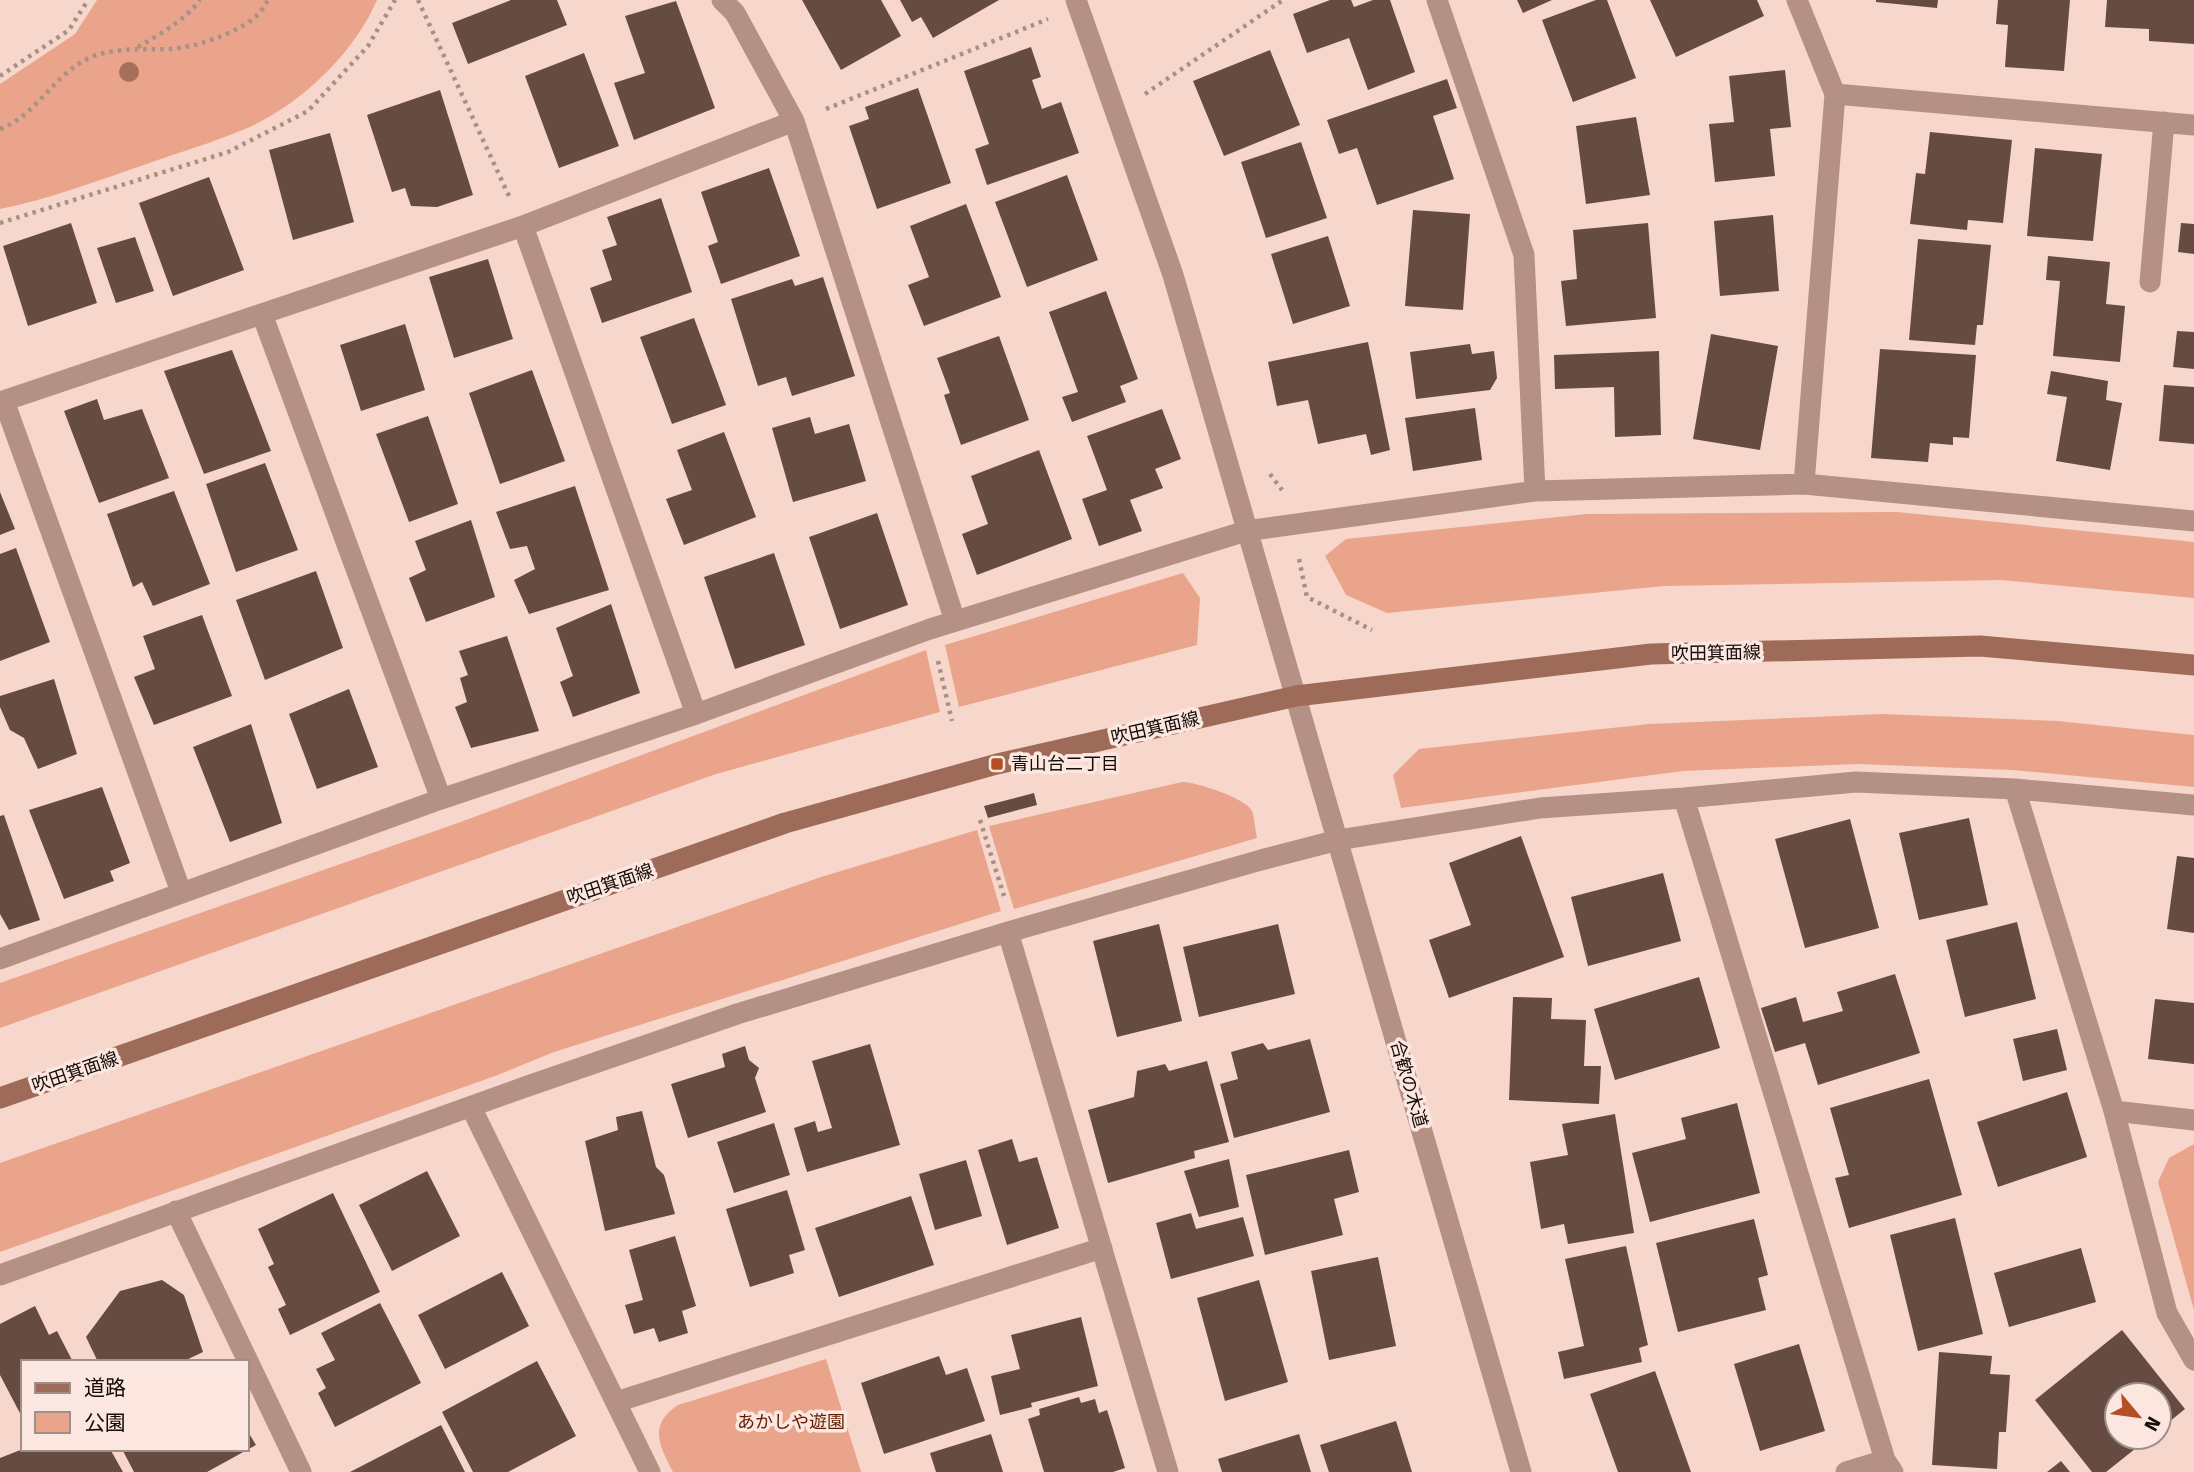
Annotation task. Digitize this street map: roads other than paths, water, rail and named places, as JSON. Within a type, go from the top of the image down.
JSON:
[{"type":"main road","name":"吹田箕面線","points":[[0,1098],[785,823],[997,764],[1296,696],[1651,654],[1980,646],[2194,665]]},
{"type":"street","points":[[722,0],[735,13],[794,121],[955,621]]},
{"type":"street","name":"合歓の木道","points":[[1076,0],[1173,275],[1521,1472]]},
{"type":"street","points":[[1437,0],[1524,256],[1535,491]]},
{"type":"street","points":[[1797,0],[1835,94],[1804,484]]},
{"type":"street","points":[[1835,94],[2194,125]]},
{"type":"street","points":[[181,892],[2,402],[523,226],[794,121]]},
{"type":"street","points":[[2150,282],[2164,122]]},
{"type":"street","points":[[523,226],[695,714]]},
{"type":"street","points":[[262,314],[441,799]]},
{"type":"street","points":[[0,959],[441,799],[695,714],[930,629],[1247,531],[1535,491],[1804,484],[2194,522]]},
{"type":"street","points":[[0,1275],[737,1014],[1008,932],[1338,840],[1540,808],[1856,782],[2015,789],[2194,806]]},
{"type":"street","points":[[2015,789],[2114,1111],[2167,1313],[2194,1360]]},
{"type":"street","points":[[1684,798],[1889,1466],[1846,1472]]},
{"type":"street","points":[[1008,932],[1168,1472]]},
{"type":"street","points":[[471,1107],[650,1472]]},
{"type":"street","points":[[2114,1111],[2194,1120]]},
{"type":"street","points":[[176,1211],[247,1360]]},
{"type":"street","points":[[616,1402],[1102,1248]]},
{"type":"street","points":[[248,1363],[300,1472]]},
{"type":"place","name":"青山台二丁目","points":[[997,764]]},
{"type":"park label","name":"あかしや遊園","points":[[791,1422]]}]
